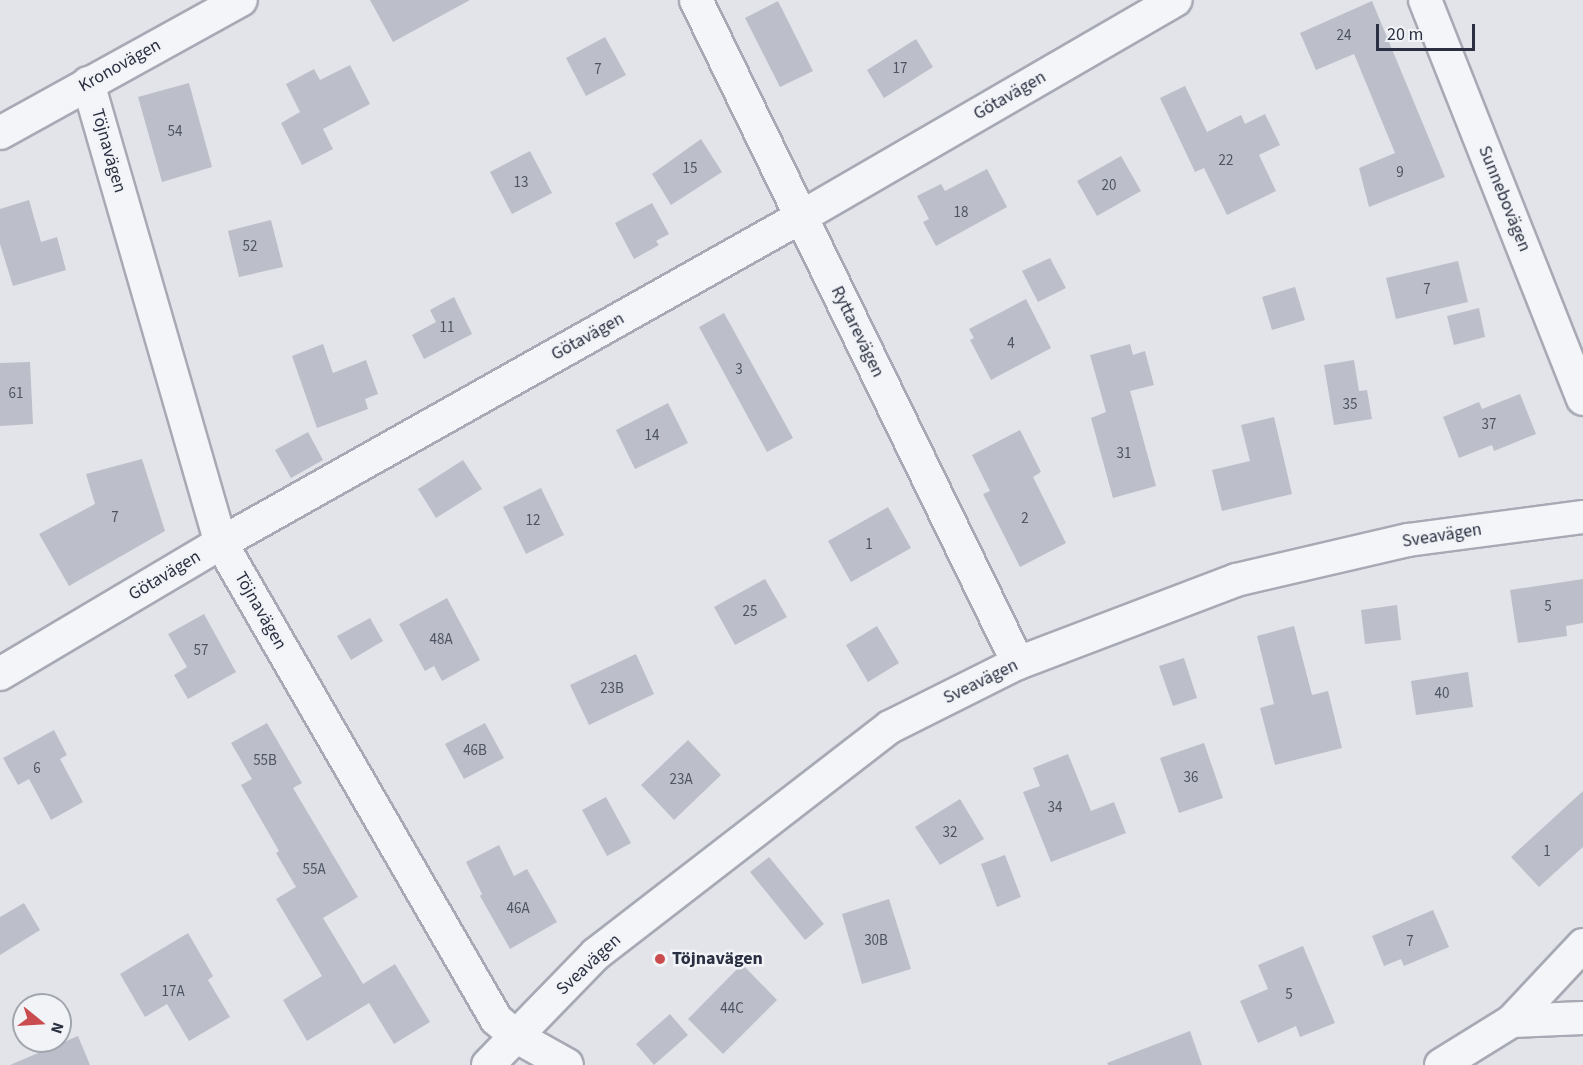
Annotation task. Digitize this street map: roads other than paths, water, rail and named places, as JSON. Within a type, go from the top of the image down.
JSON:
[{"type":"street","name":"Kronovägen","points":[[0,133],[241,0]]},
{"type":"street","name":"Ryttarevägen","points":[[696,0],[1018,663]]},
{"type":"street","name":"Götavägen","points":[[0,674],[221,543],[801,217],[1176,0]]},
{"type":"street","name":"Sunnebovägen","points":[[1425,0],[1583,399]]},
{"type":"street","name":"Töjnavägen","points":[[88,83],[221,543],[496,1020],[517,1037],[567,1065]]},
{"type":"street","name":"Sveavägen","points":[[488,1065],[596,954],[890,727],[1018,663],[1236,580],[1408,540],[1583,517]]},
{"type":"street","points":[[1441,1065],[1512,1021],[1583,945]]},
{"type":"street","points":[[1512,1021],[1583,1018]]},
{"type":"place","name":"Töjnavägen","points":[[660,959]]}]
